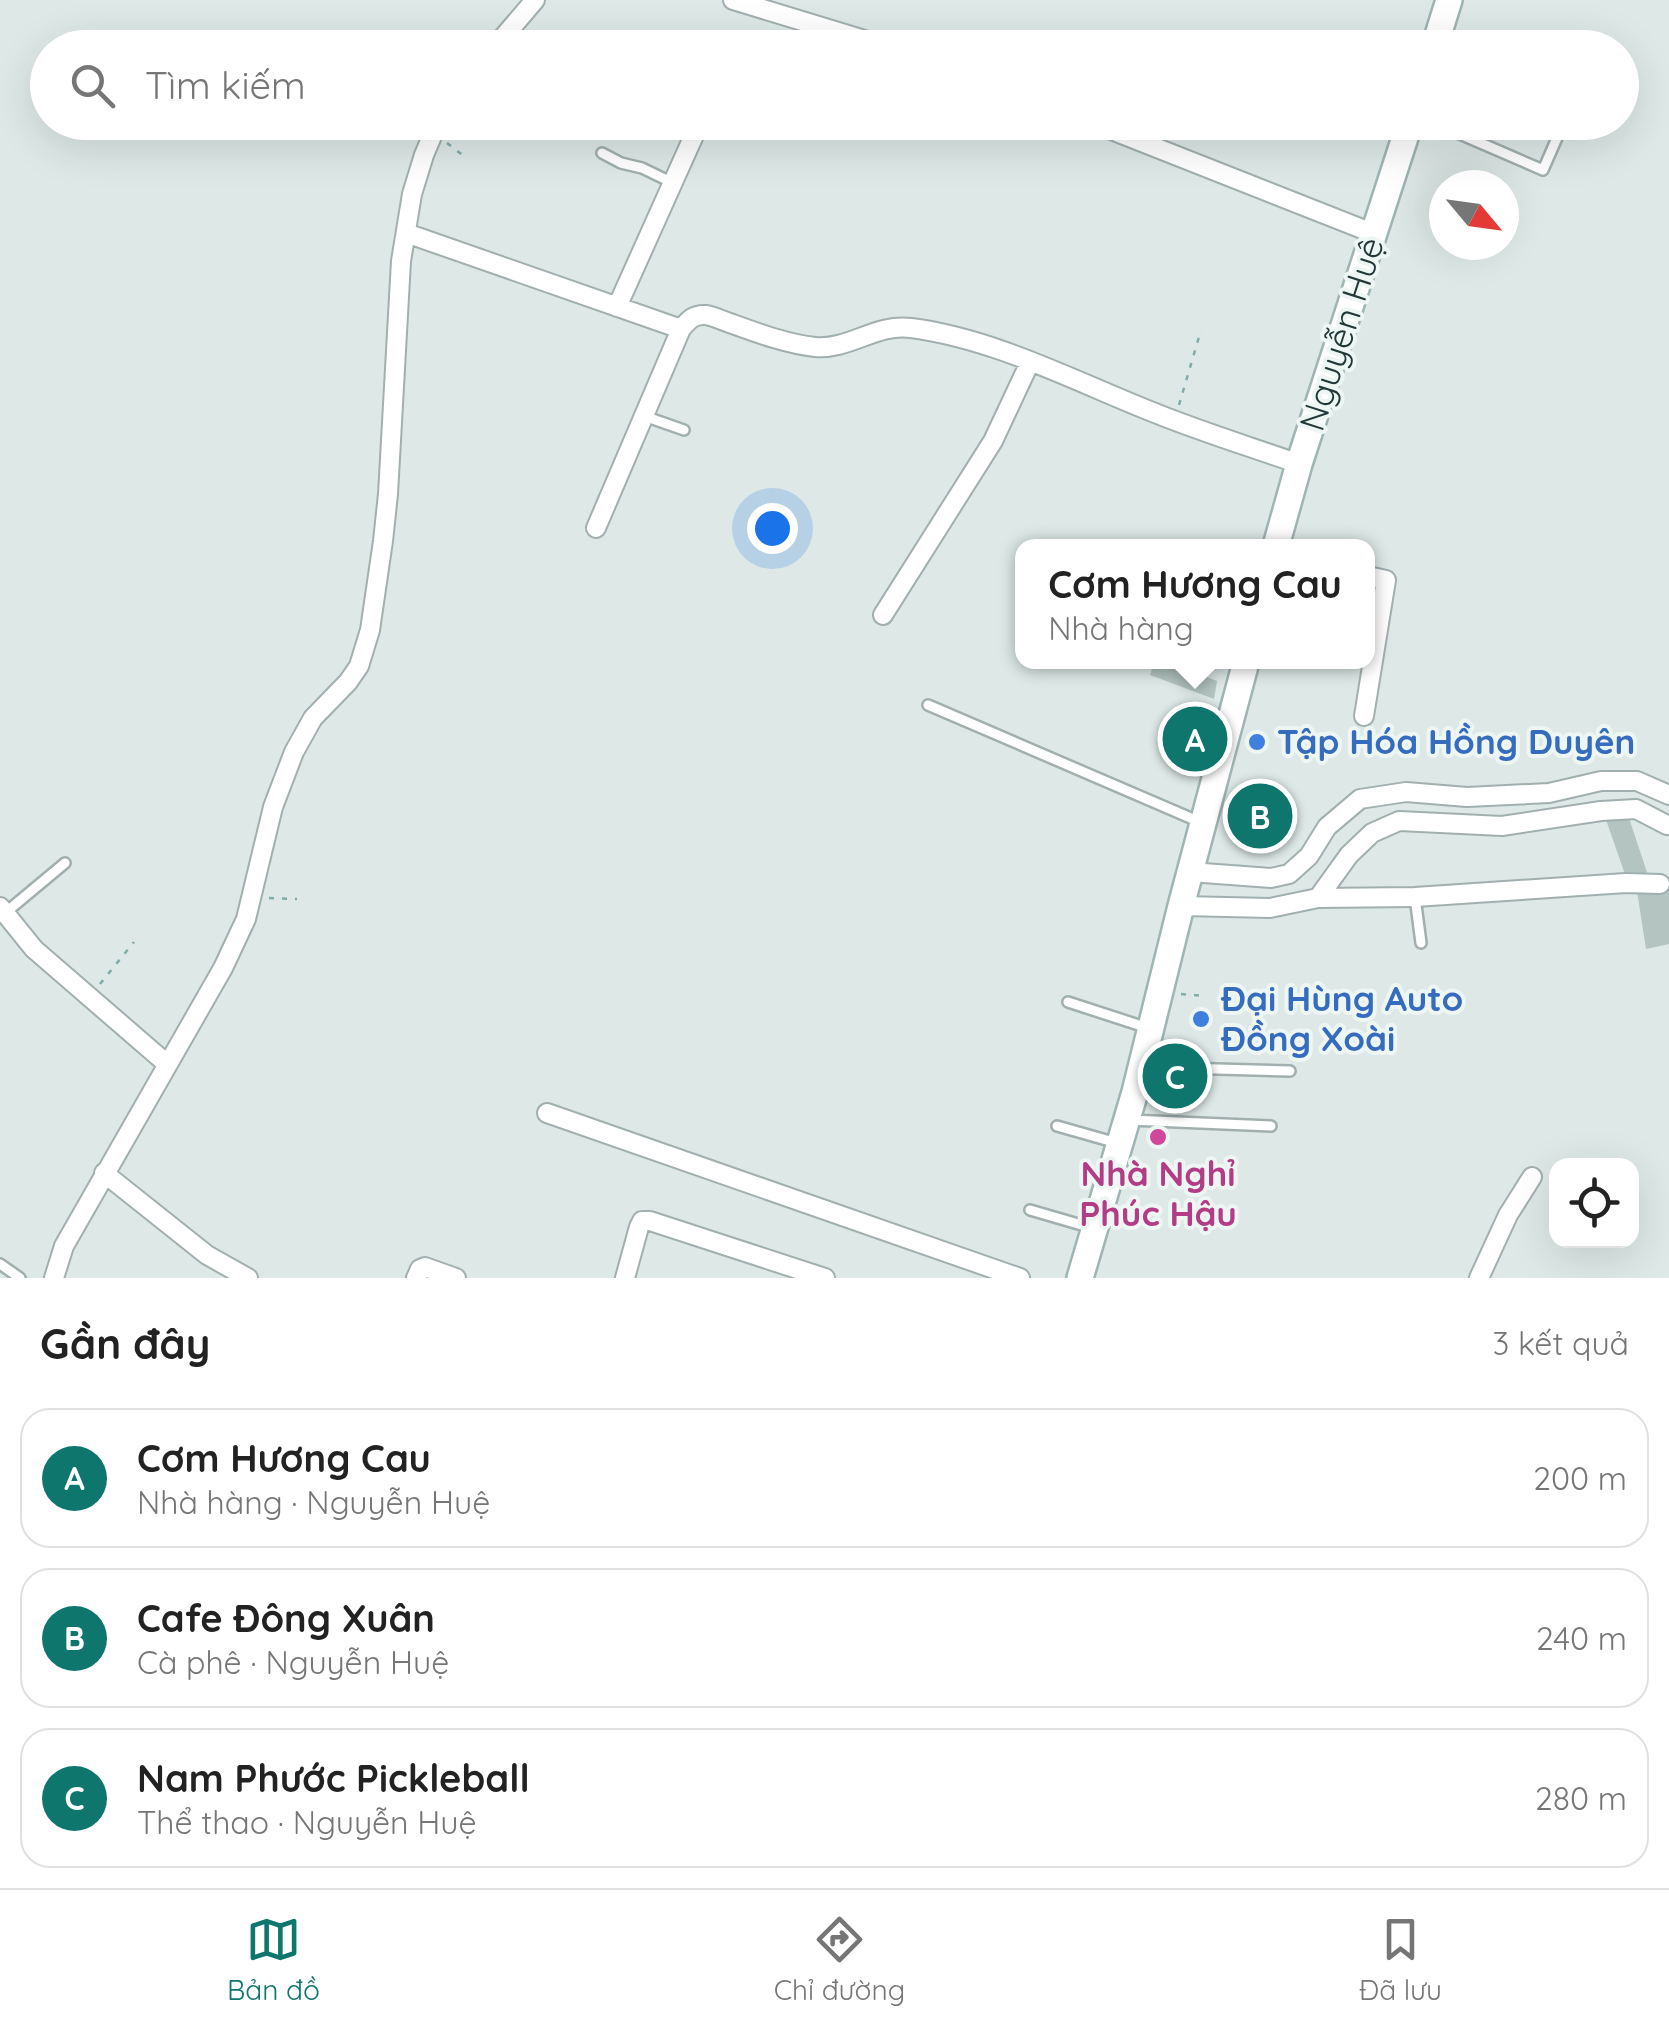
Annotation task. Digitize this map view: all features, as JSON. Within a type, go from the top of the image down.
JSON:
[{"type":"street","points":[[509,30],[535,0]]},
{"type":"street","points":[[733,0],[832,30]]},
{"type":"street","points":[[1440,30],[1449,0]]},
{"type":"street","points":[[54,1278],[64,1246],[223,968],[246,919],[273,806],[294,752],[313,718],[359,666],[370,630],[384,541],[402,261],[412,194],[430,140]]},
{"type":"street","points":[[617,307],[692,140]]},
{"type":"street","points":[[1137,140],[1375,234]]},
{"type":"street","name":"Nguyễn Huệ","points":[[1278,539],[1404,140]]},
{"type":"street","points":[[406,234],[681,329]]},
{"type":"street","points":[[596,528],[681,329],[690,318],[705,315],[814,347],[833,347],[873,332],[908,327],[978,343],[1299,464]]},
{"type":"street","points":[[883,615],[993,441],[1030,362]]},
{"type":"street","points":[[1375,578],[1386,580],[1375,648]]},
{"type":"street","points":[[1080,1278],[1141,1067],[1244,669]]},
{"type":"street","points":[[1364,716],[1372,669]]},
{"type":"street","points":[[1190,872],[1271,878],[1289,874],[1310,856],[1327,827],[1360,799],[1375,796],[1406,792],[1467,797],[1549,793],[1601,781],[1637,781],[1669,795]]},
{"type":"street","points":[[1318,898],[1349,855],[1372,833],[1399,821],[1502,826],[1636,809],[1668,820]]},
{"type":"street","points":[[1180,906],[1270,908],[1318,898],[1660,884]]},
{"type":"street","points":[[2,910],[34,949],[167,1064]]},
{"type":"street","points":[[547,1113],[1020,1278]]},
{"type":"street","points":[[104,1172],[206,1255],[248,1278]]},
{"type":"street","points":[[1478,1278],[1508,1215],[1532,1177]]},
{"type":"street","points":[[625,1278],[639,1228],[642,1222],[650,1221],[825,1278]]},
{"type":"street","points":[[416,1278],[425,1267],[456,1278]]},
{"type":"lane","points":[[1474,140],[1544,170],[1556,140]]},
{"type":"lane","points":[[602,153],[673,182]]},
{"type":"lane","points":[[644,416],[684,430]]},
{"type":"lane","points":[[928,705],[1203,823]]},
{"type":"lane","points":[[2,910],[64,863]]},
{"type":"lane","points":[[1415,897],[1421,943]]},
{"type":"lane","points":[[1068,1002],[1151,1028]]},
{"type":"lane","points":[[1141,1067],[1290,1071]]},
{"type":"lane","points":[[1057,1126],[1123,1132],[1271,1126]]},
{"type":"lane","points":[[1030,1210],[1094,1228]]},
{"type":"lane","points":[[0,1264],[20,1278]]},
{"type":"path","points":[[448,140],[465,158]]},
{"type":"path","points":[[1174,420],[1202,330]]},
{"type":"path","points":[[1210,798],[1256,808]]},
{"type":"path","points":[[253,898],[297,899]]},
{"type":"path","points":[[90,997],[134,942]]},
{"type":"path","points":[[1160,991],[1207,996]]},
{"type":"building","points":[[1152,669],[1187,669],[1217,681],[1214,699],[1150,675]]},
{"type":"building","points":[[1628,815],[1648,875],[1627,880],[1605,817]]},
{"type":"building","points":[[1669,889],[1669,944],[1646,949],[1637,891]]},
{"type":"place","name":"Cơm Hương Cau","points":[[1195,739]]},
{"type":"place","name":"Tập Hóa Hồng Duyên","points":[[1257,742]]},
{"type":"place","name":"Cafe Đông Xuân","points":[[1260,816]]},
{"type":"place","name":"Đại Hùng Auto Đồng Xoài","points":[[1201,1019]]},
{"type":"place","name":"Nam Phước Pickleball","points":[[1175,1076]]},
{"type":"place","name":"Nhà Nghỉ Phúc Hậu","points":[[1158,1137]]}]
